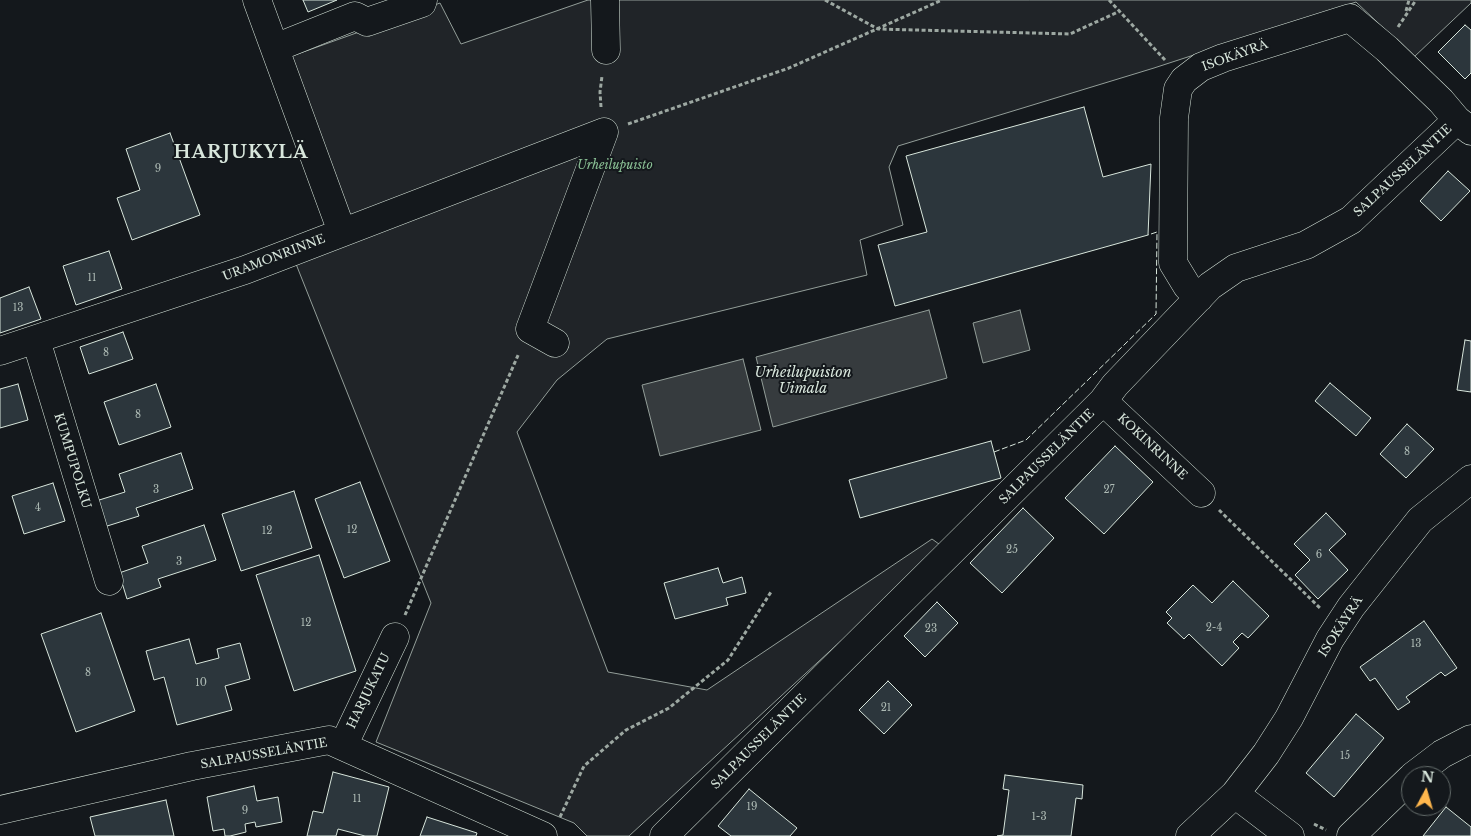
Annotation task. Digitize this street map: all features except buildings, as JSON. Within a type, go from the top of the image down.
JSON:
[{"type":"street","name":"URAMONRINNE","points":[[0,351],[245,270],[342,232],[257,0]]},
{"type":"street","points":[[275,48],[357,8],[368,22],[422,3],[423,0]]},
{"type":"street","points":[[606,50],[607,1]]},
{"type":"street","name":"ISOKÄYRÄ","points":[[1184,80],[1201,67],[1223,58],[1350,18],[1441,101],[1464,126]]},
{"type":"street","points":[[1184,80],[1178,89],[1175,103],[1172,263],[1187,286],[1199,298]]},
{"type":"street","name":"SALPAUSSELÄNTIE","points":[[664,836],[1103,401],[1115,385],[1210,286],[1236,268],[1306,245],[1350,220],[1464,126]]},
{"type":"street","points":[[342,232],[604,132]]},
{"type":"street","points":[[555,343],[530,329],[604,132]]},
{"type":"street","name":"KUMPUPOLKU","points":[[36,340],[109,581]]},
{"type":"street","name":"KOKINRINNE","points":[[1103,401],[1201,493]]},
{"type":"street","name":"ISOKÄYRÄ","points":[[1190,836],[1235,794],[1266,754],[1289,718],[1351,607],[1420,520],[1471,479]]},
{"type":"street","name":"HARJUKATU","points":[[343,746],[395,636]]},
{"type":"street","points":[[1426,766],[1442,754],[1471,739]]},
{"type":"street","name":"SALPAUSSELÄNTIE","points":[[0,810],[192,766],[330,740],[551,827]]},
{"type":"street","points":[[1351,836],[1401,788]]},
{"type":"street","points":[[1235,794],[1290,836]]},
{"type":"path","points":[[825,0],[878,29],[1070,34],[1120,11]]},
{"type":"path","points":[[606,50],[600,92],[604,132],[789,68],[942,0]]},
{"type":"path","points":[[1109,0],[1184,80]]},
{"type":"path","points":[[1405,14],[1408,0]]},
{"type":"path","points":[[395,636],[530,329]]},
{"type":"path","points":[[1201,493],[1339,626]]},
{"type":"path","points":[[551,827],[584,766],[626,730],[669,708],[728,660],[771,592]]},
{"type":"green space","name":"Urheilupuisto","points":[[588,0],[1471,0],[1471,3],[1414,57],[1356,2],[1154,68],[898,146],[889,167],[903,225],[860,240],[867,275],[607,339],[557,380],[517,432],[608,672],[707,690],[932,539],[943,547],[629,836],[587,836],[574,823],[376,742],[431,603],[296,264],[355,231],[292,56],[440,3],[461,44]]},
{"type":"water","name":"Urheilupuiston Uimala","points":[[929,310],[947,378],[773,427],[756,357]]},
{"type":"water","points":[[1020,310],[1030,350],[983,363],[973,323]]},
{"type":"water","points":[[743,359],[761,430],[660,456],[642,385]]},
{"type":"fence","points":[[994,452],[1026,440],[1156,314],[1157,232],[1148,235]]},
{"type":"district","name":"HARJUKYLÄ","points":[[241,153]]}]
